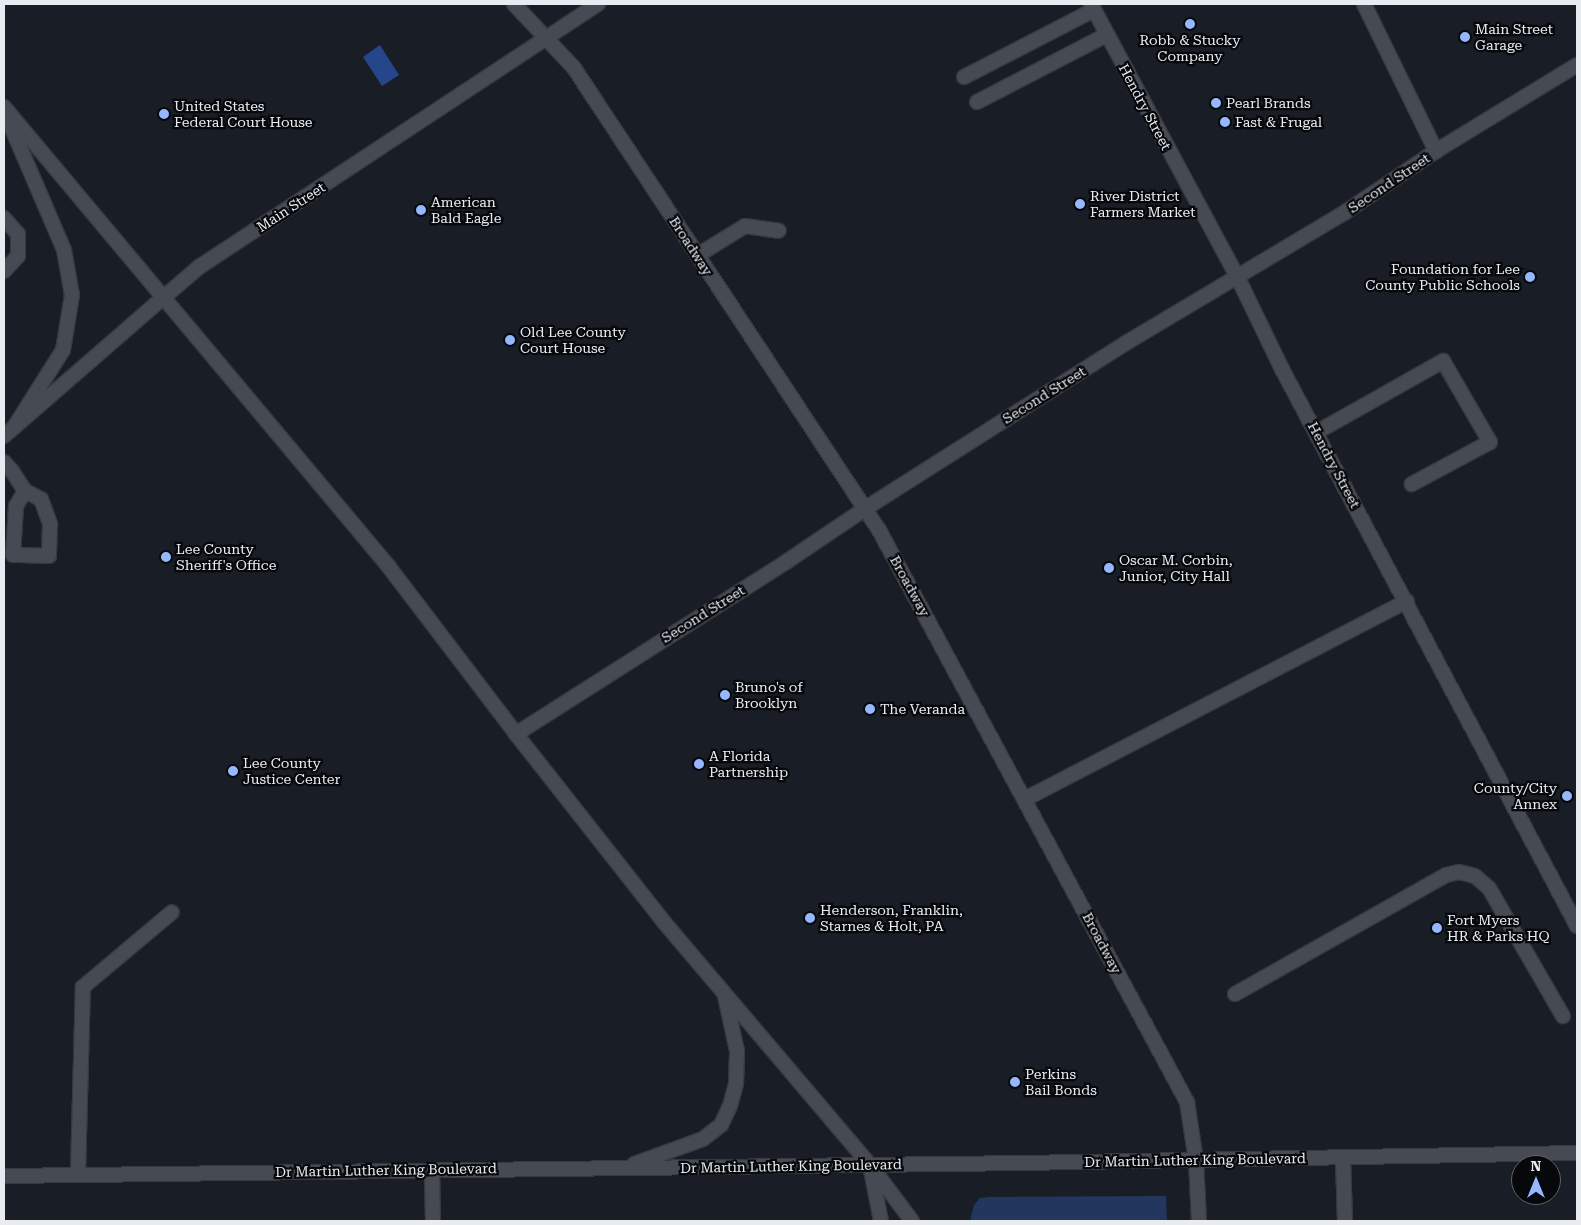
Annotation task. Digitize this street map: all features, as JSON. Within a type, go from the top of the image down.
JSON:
[{"type":"street","name":"Broadway","points":[[514,4],[574,68],[866,508],[913,590],[1187,1102],[1196,1160],[1199,1221]]},
{"type":"street","name":"Main Street","points":[[4,436],[199,268],[598,4]]},
{"type":"street","points":[[1364,4],[1436,151]]},
{"type":"street","points":[[964,78],[1092,7]]},
{"type":"street","name":"Hendry Street","points":[[1092,7],[1237,276],[1316,432],[1407,601],[1577,926]]},
{"type":"street","points":[[976,102],[1106,35]]},
{"type":"street","name":"Second Street","points":[[516,734],[786,562],[866,508],[1237,276],[1344,213],[1436,151],[1577,65]]},
{"type":"street","points":[[4,108],[389,567],[662,921],[870,1165],[912,1221]]},
{"type":"street","points":[[4,108],[61,242],[72,295],[63,350],[15,426]]},
{"type":"street","points":[[4,218],[18,234],[18,256],[4,271]]},
{"type":"street","points":[[698,255],[745,226],[779,231]]},
{"type":"street","points":[[1316,432],[1443,361],[1490,442],[1412,484]]},
{"type":"street","points":[[4,462],[25,491],[41,499],[50,524],[49,556],[13,554],[16,506],[25,491]]},
{"type":"street","points":[[1025,799],[1407,601]]},
{"type":"street","points":[[1235,994],[1446,875],[1459,872],[1475,876],[1489,888],[1563,1016]]},
{"type":"street","points":[[78,1174],[82,987],[172,912]]},
{"type":"street","points":[[624,1168],[703,1139],[721,1124],[730,1106],[736,1083],[736,1051],[725,995]]},
{"type":"street","name":"Dr Martin Luther King Boulevard","points":[[4,1176],[870,1165],[1577,1153]]},
{"type":"street","points":[[1343,1158],[1345,1221]]},
{"type":"street","points":[[870,1165],[881,1221]]},
{"type":"street","points":[[432,1170],[433,1221]]},
{"type":"shaded area","points":[[380,45],[399,75],[382,86],[363,57]]},
{"type":"shaded area","points":[[1166,1196],[1167,1221],[970,1221],[974,1205],[980,1198]]},
{"type":"place","name":"Robb & Stucky Company","points":[[1190,24]]},
{"type":"place","name":"Main Street Garage","points":[[1465,37]]},
{"type":"place","name":"Pearl Brands","points":[[1216,103]]},
{"type":"place","name":"United States Federal Court House","points":[[164,114]]},
{"type":"place","name":"Fast & Frugal","points":[[1225,122]]},
{"type":"place","name":"River District Farmers Market","points":[[1080,204]]},
{"type":"place","name":"American Bald Eagle","points":[[421,210]]},
{"type":"place","name":"Foundation for Lee County Public Schools","points":[[1530,277]]},
{"type":"place","name":"Old Lee County Court House","points":[[510,340]]},
{"type":"place","name":"Lee County Sheriff's Office","points":[[166,557]]},
{"type":"place","name":"Oscar M. Corbin, Junior, City Hall","points":[[1109,568]]},
{"type":"place","name":"Bruno's of Brooklyn","points":[[725,695]]},
{"type":"place","name":"The Veranda","points":[[870,709]]},
{"type":"place","name":"A Florida Partnership","points":[[699,764]]},
{"type":"place","name":"Lee County Justice Center","points":[[233,771]]},
{"type":"place","name":"County/City Annex","points":[[1567,796]]},
{"type":"place","name":"Henderson, Franklin, Starnes & Holt, PA","points":[[810,918]]},
{"type":"place","name":"Fort Myers HR & Parks HQ","points":[[1437,928]]},
{"type":"place","name":"Perkins Bail Bonds","points":[[1015,1082]]}]
